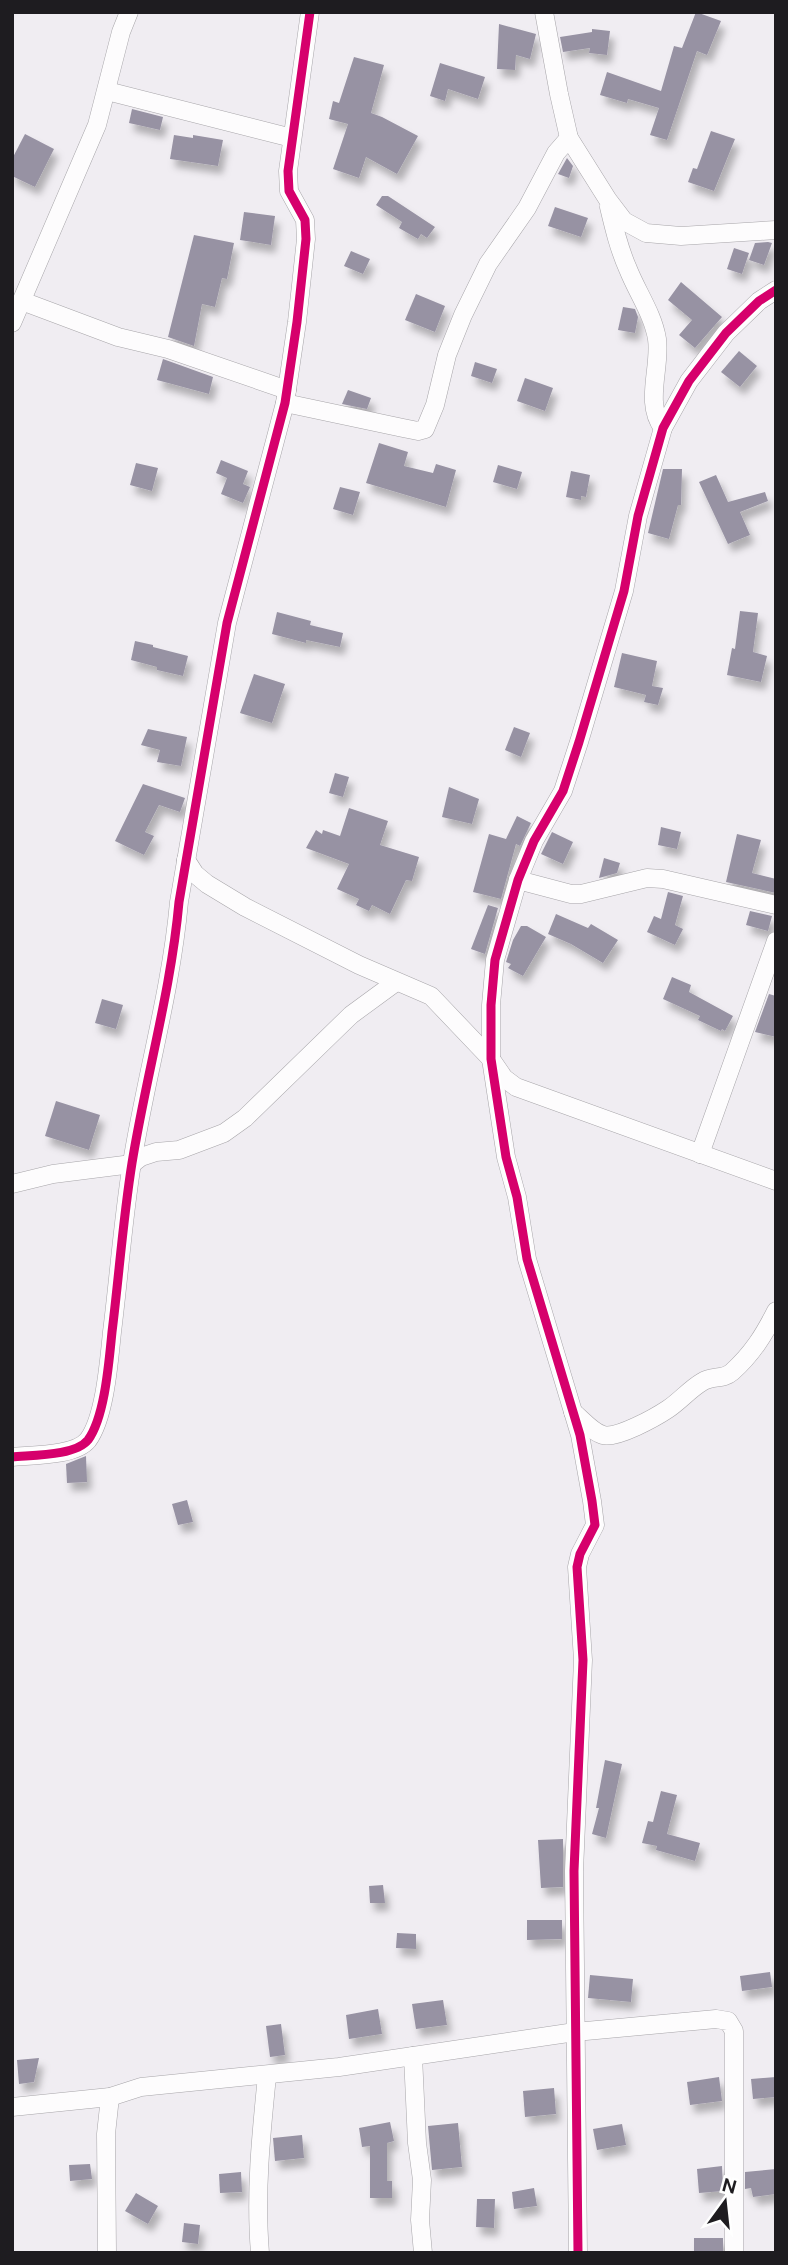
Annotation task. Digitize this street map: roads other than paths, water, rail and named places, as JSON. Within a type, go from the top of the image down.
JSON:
[{"type":"street","points":[[12,323],[97,125],[128,12]]},
{"type":"street","points":[[12,1457],[64,1452],[81,1447],[95,1427],[107,1373],[132,1164],[175,946],[179,902],[227,623],[286,396],[306,239],[305,220],[289,191],[288,171],[310,12]]},
{"type":"street","points":[[544,12],[569,138],[624,221],[646,233],[681,236],[776,230]]},
{"type":"street","points":[[107,92],[292,138]]},
{"type":"street","points":[[22,301],[118,337],[168,349],[286,396],[403,428],[418,431],[425,429],[435,405],[447,355],[488,264],[527,208],[556,153],[569,138]]},
{"type":"street","points":[[608,200],[626,267],[654,325],[657,342],[655,416],[663,428]]},
{"type":"street","points":[[578,2253],[574,1871],[583,1660],[577,1567],[594,1525],[585,1461],[527,1259],[517,1197],[506,1157],[491,1059],[491,1006],[495,960],[517,880],[534,841],[563,791],[571,767],[624,592],[638,516],[663,428],[690,381],[726,333],[759,301],[776,290]]},
{"type":"street","points":[[186,860],[195,874],[207,884],[236,901],[306,939],[431,996],[491,1059],[504,1078],[516,1087],[776,1181]]},
{"type":"street","points":[[517,880],[571,894],[581,894],[647,878],[663,878],[776,905]]},
{"type":"street","points":[[700,1154],[776,941]]},
{"type":"street","points":[[12,1184],[53,1174],[132,1164],[141,1157],[156,1152],[179,1150],[224,1133],[244,1118],[351,1014],[396,982]]},
{"type":"street","points":[[573,1412],[604,1436],[612,1436],[632,1428],[668,1409],[703,1381],[711,1377],[726,1377],[754,1350],[776,1311]]},
{"type":"street","points":[[12,2107],[110,2097],[141,2087],[267,2076],[575,2032],[716,2019],[728,2021],[734,2031],[734,2253]]},
{"type":"street","points":[[413,2056],[417,2143],[422,2180],[420,2220],[424,2253]]},
{"type":"street","points":[[260,2253],[259,2156],[267,2076]]},
{"type":"street","points":[[107,2253],[106,2134],[110,2097]]}]
